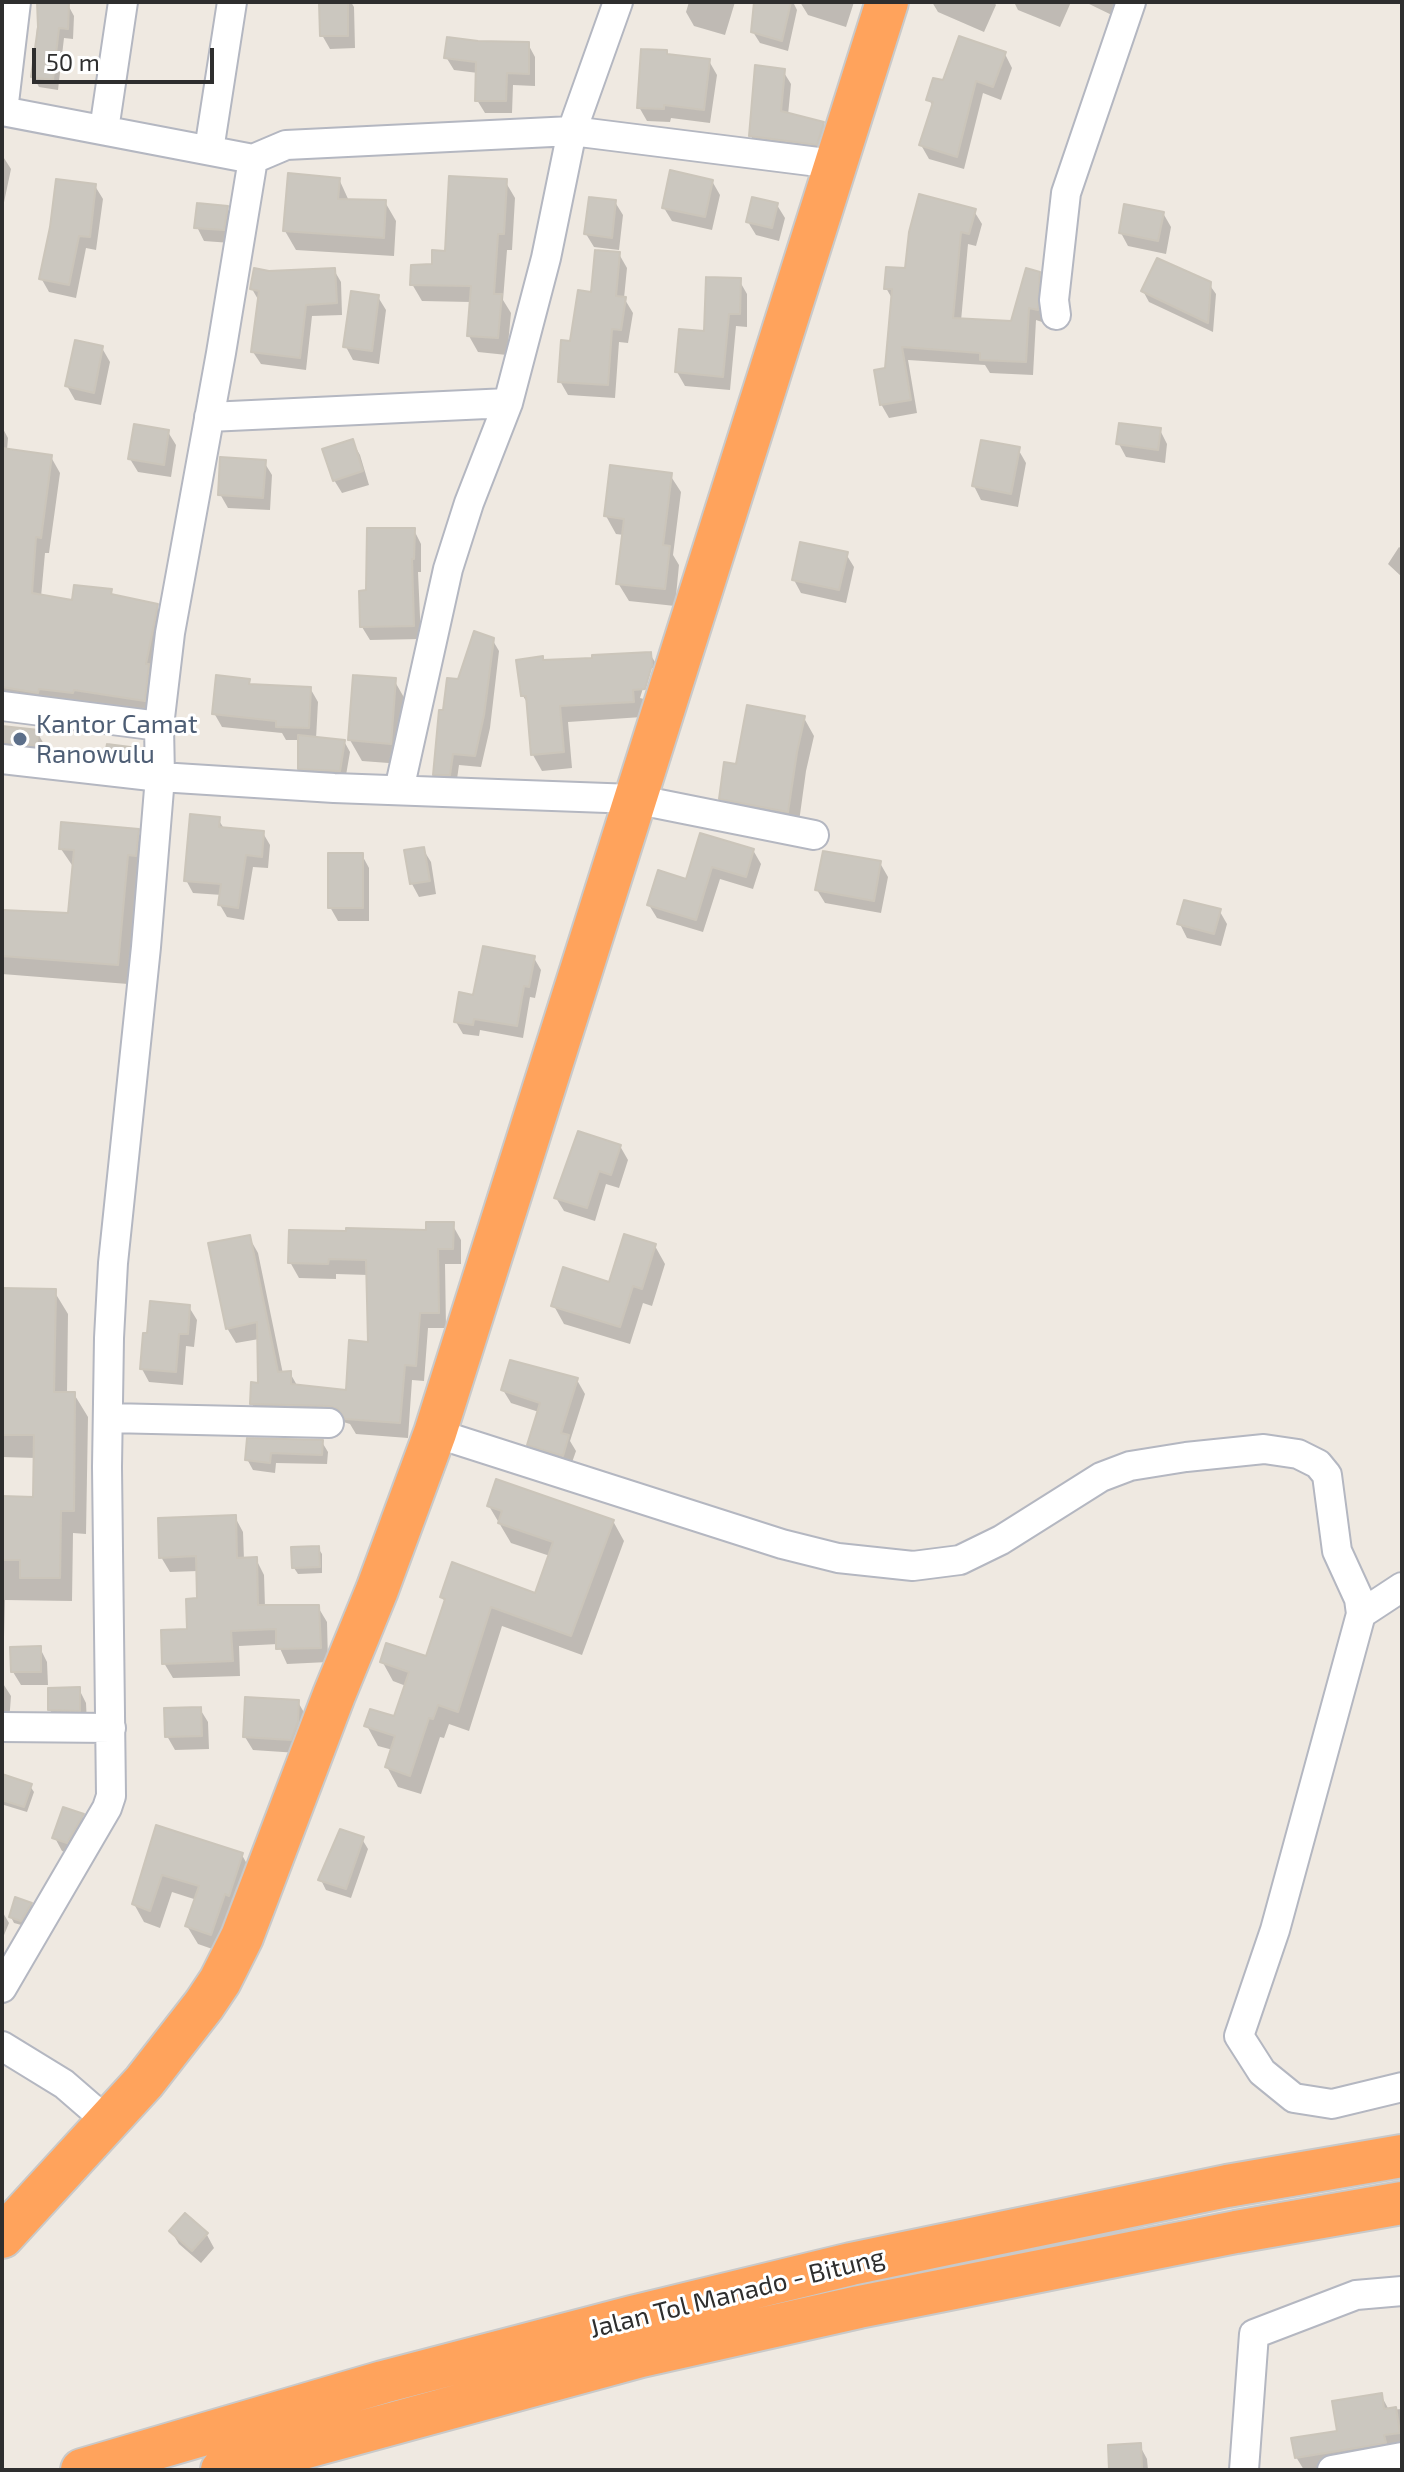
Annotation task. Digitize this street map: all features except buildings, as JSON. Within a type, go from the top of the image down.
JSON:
[{"type":"highway","points":[[2,2237],[109,2123],[204,2005],[242,1937],[435,1433],[887,2]]},
{"type":"highway","name":"Jalan Tol Manado - Bitung","points":[[86,2469],[383,2382],[851,2264],[1227,2186],[1402,2156]]},
{"type":"highway","name":"Jalan Tol Manado - Bitung","points":[[222,2470],[641,2356],[859,2307],[1236,2232],[1402,2203]]},
{"type":"street","points":[[16,2],[2,111],[253,159],[286,145],[572,131],[834,164]]},
{"type":"street","points":[[104,130],[123,2]]},
{"type":"street","points":[[209,150],[232,2]]},
{"type":"street","points":[[399,790],[448,569],[469,503],[508,403],[546,258],[572,131],[618,2]]},
{"type":"street","points":[[1056,315],[1054,300],[1066,193],[1131,2]]},
{"type":"street","points":[[2,1988],[9,1960],[107,1808],[111,1796],[108,1418],[113,1263],[146,947],[160,777],[159,726],[170,633],[253,159]]},
{"type":"street","points":[[209,417],[508,403]]},
{"type":"street","points":[[2,706],[159,726]]},
{"type":"street","points":[[2,759],[160,777],[634,799],[814,835]]},
{"type":"street","points":[[108,1418],[329,1423]]},
{"type":"street","points":[[435,1433],[782,1544],[838,1558],[913,1566],[960,1560],[1001,1540],[1101,1477],[1130,1466],[1186,1457],[1281,1450],[1318,1464],[1327,1475],[1337,1551],[1359,1599],[1361,1614],[1275,1930],[1239,2036],[1262,2072],[1294,2098],[1332,2104],[1402,2087]]},
{"type":"street","points":[[1361,1614],[1402,1587]]},
{"type":"street","points":[[2,1727],[111,1728]]},
{"type":"street","points":[[2,2046],[64,2084],[109,2123]]},
{"type":"street","points":[[1244,2470],[1254,2334],[1356,2295],[1402,2291]]},
{"type":"street","points":[[1332,2470],[1402,2457]]},
{"type":"place","name":"Kantor Camat Ranowulu","points":[[20,739]]}]
